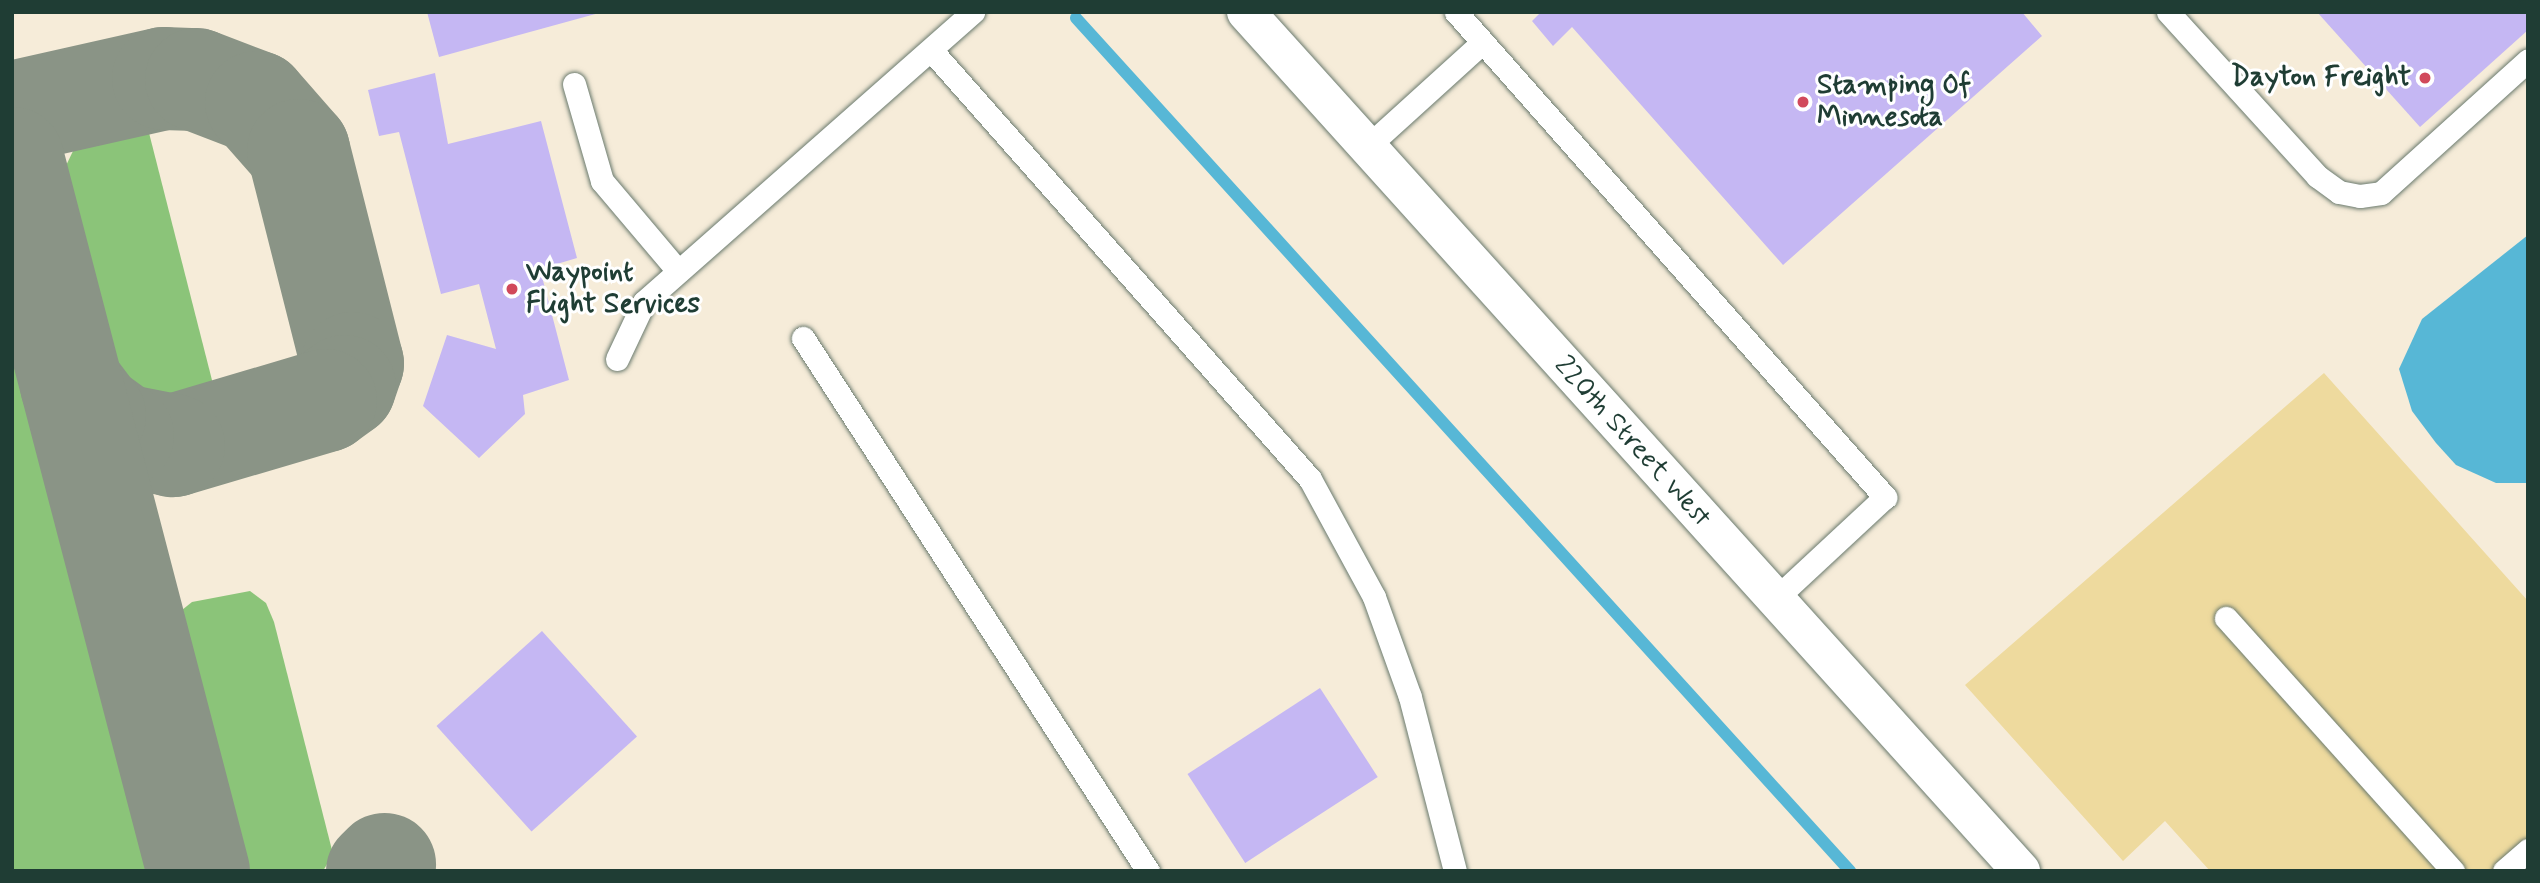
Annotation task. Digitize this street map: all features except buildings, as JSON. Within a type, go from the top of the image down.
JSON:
[{"type":"street","name":"220th Street West","points":[[1246,12],[2021,871]]},
{"type":"lane","points":[[617,359],[644,302],[973,12]]},
{"type":"lane","points":[[1456,12],[1885,497],[1774,600]]},
{"type":"lane","points":[[2168,12],[2317,176],[2339,192],[2360,196],[2381,193],[2528,60]]},
{"type":"lane","points":[[1367,147],[1483,42]]},
{"type":"lane","points":[[931,50],[1310,479],[1374,597],[1409,697],[1455,871]]},
{"type":"lane","points":[[574,84],[602,181],[678,271]]},
{"type":"lane","points":[[803,338],[1148,871]]},
{"type":"lane","points":[[2227,618],[2453,871]]},
{"type":"lane","points":[[2504,871],[2528,850]]},
{"type":"green space","points":[[130,119],[147,125],[214,388],[197,401],[160,409],[108,372],[61,176],[74,149],[96,128]]},
{"type":"green space","points":[[12,294],[161,871],[12,871]]},
{"type":"green space","points":[[250,591],[266,603],[274,622],[333,854],[323,871],[242,871],[232,859],[175,633],[177,614],[192,602]]},
{"type":"sand","points":[[2324,373],[2528,601],[2528,871],[2210,871],[2165,821],[2123,861],[1965,685]]},
{"type":"water","points":[[2528,235],[2528,483],[2496,483],[2456,465],[2436,443],[2412,411],[2399,369],[2422,319]]},
{"type":"waterway","points":[[1076,18],[1850,871]]},
{"type":"taxiway","points":[[12,112],[163,78],[196,79],[256,102],[298,150],[352,363],[344,386],[325,400],[173,445],[122,435],[94,415],[71,385]]},
{"type":"taxiway","points":[[12,158],[198,871]]},
{"type":"taxiway","points":[[377,871],[384,864]]},
{"type":"place","name":"Dayton Freight","points":[[2425,78]]},
{"type":"place","name":"Stamping Of Minnesota","points":[[1803,102]]},
{"type":"place","name":"Waypoint Flight Services","points":[[512,289]]}]
